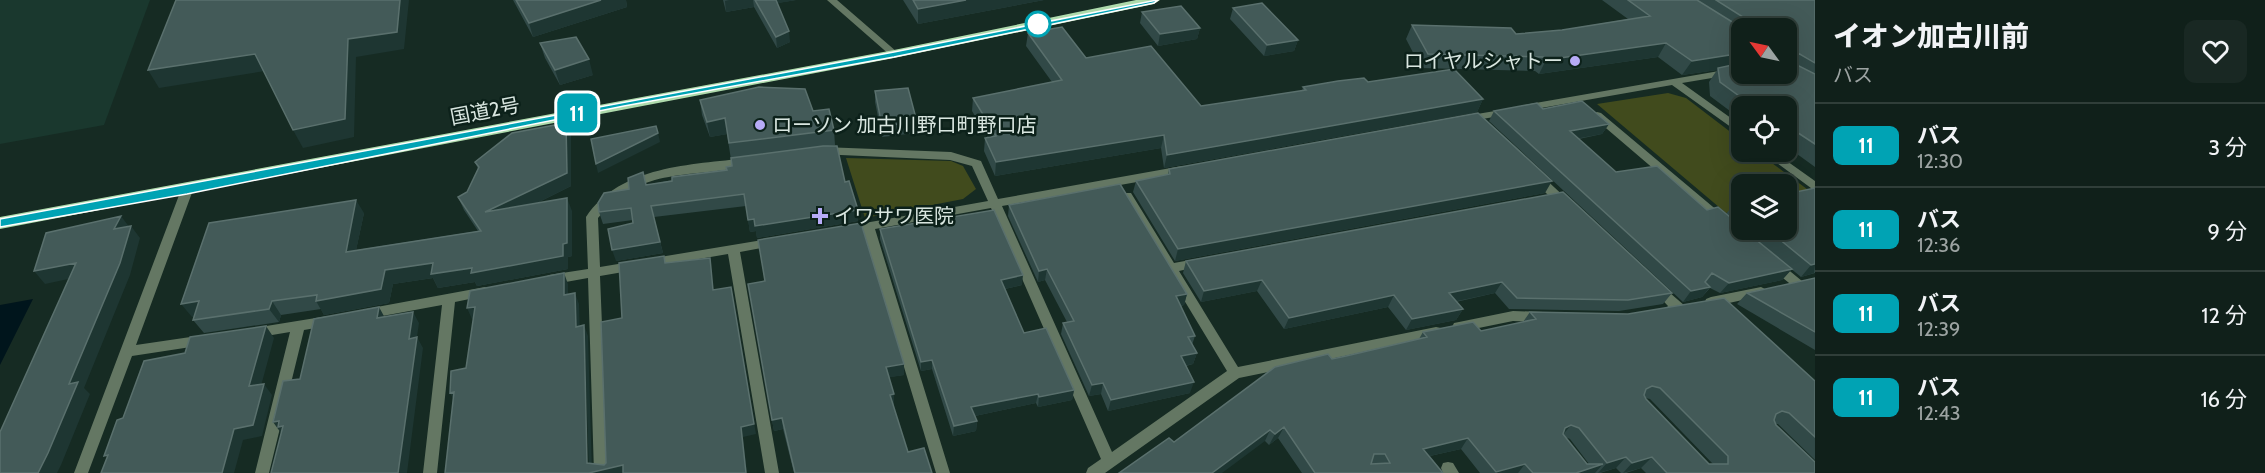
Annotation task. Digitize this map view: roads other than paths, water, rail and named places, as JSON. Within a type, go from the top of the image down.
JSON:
[{"type":"highway","name":"国道2号","points":[[0,223],[187,190],[624,103],[894,54],[1154,0]]},
{"type":"street","points":[[832,0],[894,54]]},
{"type":"street","points":[[1451,122],[1731,72]]},
{"type":"street","points":[[1674,82],[1731,124]]},
{"type":"street","points":[[1578,99],[1731,227]]},
{"type":"street","points":[[1474,117],[1490,133]]},
{"type":"street","points":[[812,152],[951,156],[977,164],[1109,462]]},
{"type":"street","points":[[601,473],[592,217],[603,200],[619,188],[648,176],[765,159]]},
{"type":"street","points":[[1781,162],[1815,187]]},
{"type":"street","points":[[1524,165],[1551,198],[1574,213]]},
{"type":"street","points":[[834,232],[1198,168]]},
{"type":"street","points":[[1118,182],[1173,268],[1235,373]]},
{"type":"street","points":[[81,473],[187,190]]},
{"type":"street","points":[[868,227],[943,473]]},
{"type":"street","points":[[538,282],[789,239]]},
{"type":"street","points":[[733,248],[772,473]]},
{"type":"street","points":[[1173,268],[1219,259]]},
{"type":"street","points":[[1770,261],[1798,284]]},
{"type":"street","points":[[1645,277],[1691,306]]},
{"type":"street","points":[[1660,312],[1815,280]]},
{"type":"street","points":[[241,335],[493,291]]},
{"type":"street","points":[[430,473],[449,299]]},
{"type":"street","points":[[1093,473],[1235,373],[1513,316],[1560,317]]},
{"type":"street","points":[[262,473],[297,327]]},
{"type":"street","points":[[128,351],[218,338]]},
{"type":"water","points":[[33,299],[0,365],[0,305]]},
{"type":"place","name":"ロイヤルシャトー","points":[[1575,61]]},
{"type":"place","name":"ローソン 加古川野口町野口店","points":[[760,125]]},
{"type":"place","name":"イワサワ医院","points":[[820,216]]}]
